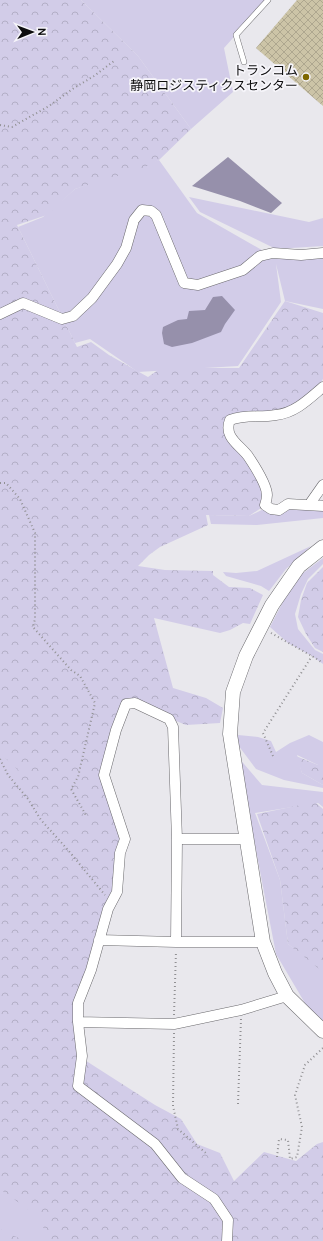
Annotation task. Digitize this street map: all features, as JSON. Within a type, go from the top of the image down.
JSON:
[{"type":"street","points":[[0,314],[23,302],[62,319],[73,316],[92,298],[117,264],[126,248],[134,220],[142,210],[151,211],[156,215],[184,283],[198,285],[203,284],[243,270],[260,256],[273,253],[301,255],[323,253]]},
{"type":"street","points":[[323,387],[295,410],[277,416],[241,416],[230,420],[228,424],[228,430],[233,441],[248,456],[265,487],[267,496],[266,504],[271,509],[279,510],[288,504],[323,506]]},
{"type":"street","points":[[309,505],[323,485]]},
{"type":"street","points":[[323,547],[299,566],[272,605],[246,656],[233,692],[230,734],[263,942],[275,973],[287,996],[323,1031]]},
{"type":"street","points":[[176,942],[178,839],[173,727],[169,719],[135,703],[126,704],[116,730],[104,775],[125,839],[120,853],[117,892],[108,909],[91,970],[78,1003],[78,1022],[82,1056],[78,1086],[155,1144],[182,1178],[214,1200],[228,1220],[227,1241]]},
{"type":"street","points":[[178,839],[246,839]]},
{"type":"street","points":[[99,940],[263,942]]},
{"type":"street","points":[[78,1022],[174,1024],[241,1010],[287,996]]},
{"type":"lane","points":[[244,62],[236,35],[268,0]]},
{"type":"path","points":[[0,126],[12,128],[43,110],[114,61]]},
{"type":"path","points":[[0,483],[6,483],[20,499],[35,533],[35,619],[33,627],[71,670],[80,676],[95,703],[78,776],[71,789],[87,817]]},
{"type":"path","points":[[261,627],[323,663]]},
{"type":"path","points":[[273,756],[263,733],[312,656]]},
{"type":"path","points":[[0,759],[8,776],[28,799],[41,820],[105,895]]},
{"type":"path","points":[[176,942],[173,1106],[178,1129],[207,1154]]},
{"type":"path","points":[[238,1104],[241,1010]]},
{"type":"path","points":[[276,1157],[279,1139],[288,1140],[290,1159],[297,1157],[302,1127],[295,1095],[305,1065],[323,1048]]},
{"type":"green space","points":[[0,0],[81,0],[138,56],[191,129],[159,160],[141,169],[75,189],[47,215],[17,225],[77,347],[91,342],[109,355],[148,377],[158,370],[169,368],[239,368],[285,301],[323,313],[323,379],[317,388],[281,412],[247,412],[228,430],[267,496],[261,508],[249,516],[206,515],[208,525],[160,547],[138,566],[165,570],[213,571],[213,575],[229,587],[250,588],[263,595],[250,624],[243,623],[230,630],[220,633],[154,618],[173,688],[206,698],[223,708],[220,723],[186,725],[127,701],[104,775],[122,838],[115,890],[75,1005],[80,1057],[155,1105],[181,1119],[197,1144],[220,1153],[234,1181],[264,1152],[296,1161],[317,1144],[323,1142],[323,1241],[47,1241],[41,1219],[0,1189],[0,798],[18,770],[0,753]]},
{"type":"green space","points":[[81,0],[267,0],[224,48],[233,92],[191,129],[138,56]]},
{"type":"green space","points":[[159,160],[197,213],[274,257],[323,253],[323,309],[285,301],[276,264],[281,302],[238,366],[138,372],[90,339],[75,343],[18,227],[43,217],[75,189]]},
{"type":"green space","points":[[189,197],[309,222],[323,218],[323,246],[276,249],[200,212]]},
{"type":"green space","points":[[290,504],[323,506],[323,518],[257,525],[211,524],[209,515],[249,516],[266,508]]},
{"type":"green space","points":[[311,546],[286,569],[269,591],[261,586],[226,576],[223,572],[236,573],[257,571]]},
{"type":"green space","points":[[323,558],[323,564],[308,579],[301,594],[295,614],[298,629],[315,650],[323,654],[323,664],[312,656],[288,643],[270,627],[298,577]]},
{"type":"green space","points":[[323,567],[323,652],[315,648],[298,617],[301,600],[307,583]]},
{"type":"green space","points":[[0,726],[41,777],[0,848]]},
{"type":"green space","points":[[238,735],[258,737],[271,741],[276,752],[290,743],[309,735],[323,742],[323,765],[318,765],[297,755],[302,773],[323,785],[323,788],[284,780],[256,769],[238,745]]},
{"type":"green space","points":[[296,756],[318,765],[323,765],[323,785],[302,773]]},
{"type":"green space","points":[[238,757],[262,785],[323,792],[323,807],[318,803],[255,813],[280,880],[288,944],[323,970],[323,1022],[309,1010],[276,954]]},
{"type":"green space","points":[[315,802],[323,809],[323,972],[288,944],[280,880],[257,814]]},
{"type":"green space","points":[[0,1021],[74,1241],[0,1241]]},
{"type":"green space","points":[[0,1229],[21,1239],[21,1241],[0,1241]]},
{"type":"shaded area","points":[[228,157],[282,203],[271,213],[240,201],[192,186]]},
{"type":"shaded area","points":[[222,296],[235,310],[221,332],[192,343],[172,347],[164,344],[162,333],[163,327],[178,320],[187,319],[189,311],[205,310],[213,297]]},
{"type":"building","name":"トランコム 静岡ロジスティクスセンター","points":[[297,0],[323,0],[323,106],[256,48]]},
{"type":"place","name":"トランコム 静岡ロジスティクスセンター","points":[[306,77]]}]
